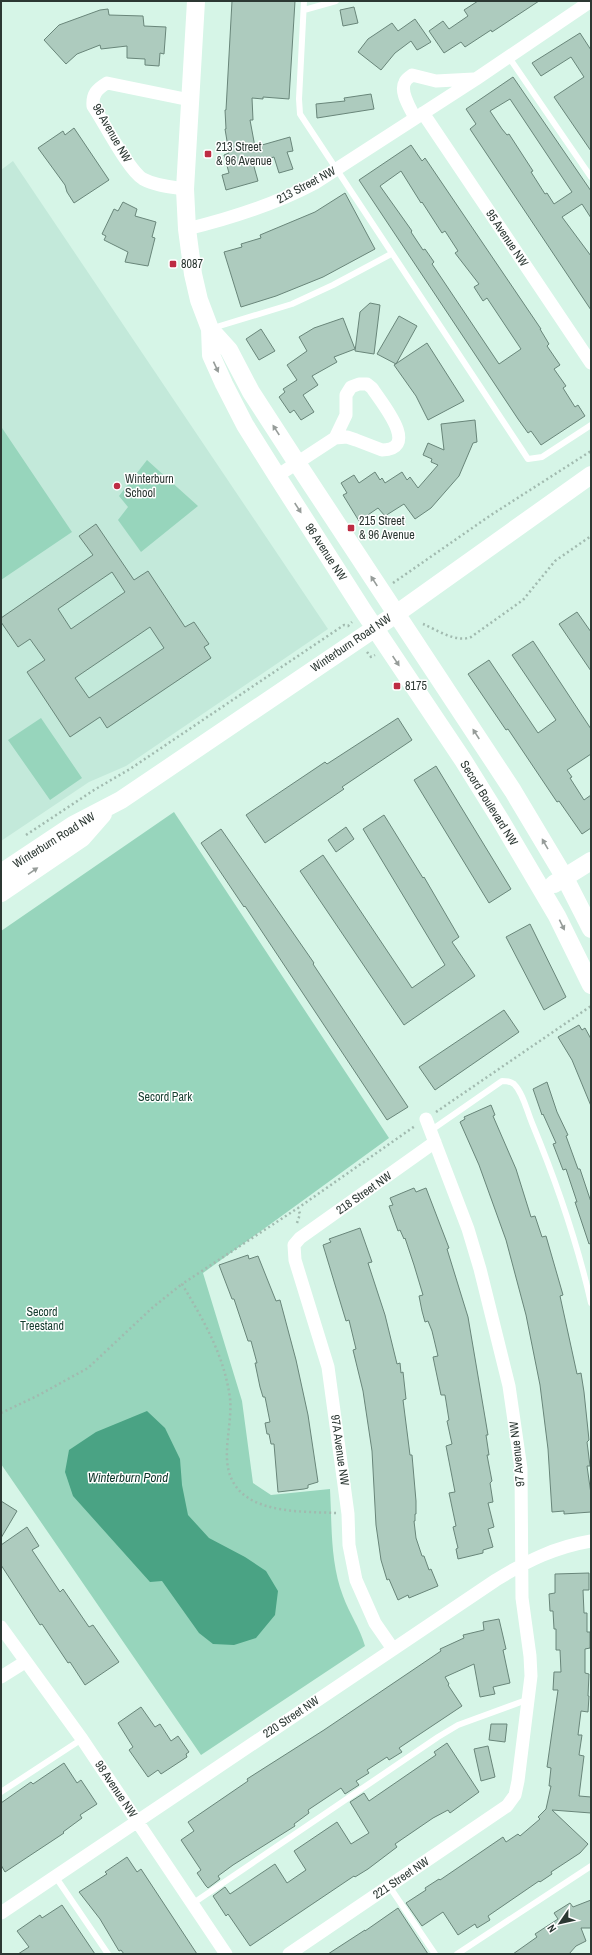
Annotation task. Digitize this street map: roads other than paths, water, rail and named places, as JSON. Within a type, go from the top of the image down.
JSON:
[{"type":"street","name":"96 Avenue NW","points":[[196,1],[185,189],[187,229],[193,274],[199,300],[210,329],[228,350],[251,392],[396,614]]},
{"type":"street","name":"213 Street NW","points":[[187,229],[260,208],[288,198],[336,170],[476,79],[591,1]]},
{"type":"street","points":[[419,116],[405,97],[405,81],[412,75],[436,81],[476,79]]},
{"type":"street","name":"96 Avenue NW","points":[[185,189],[142,179],[131,167],[93,106],[92,98],[98,88],[107,83],[190,100]]},
{"type":"street","name":"95 Avenue NW","points":[[419,116],[591,362]]},
{"type":"street","name":"96 Avenue NW","points":[[210,329],[210,355],[246,425],[374,628]]},
{"type":"street","points":[[277,476],[335,438],[347,437],[378,449],[388,450],[395,446],[399,441],[399,433],[396,425],[372,388],[367,384],[359,384],[351,387],[346,394],[346,415],[335,438]]},
{"type":"street","name":"Winterburn Road NW","points":[[1,873],[73,825],[108,808],[396,614],[591,475]]},
{"type":"street","points":[[396,614],[513,791],[565,878],[591,929]]},
{"type":"street","name":"Secord Boulevard NW","points":[[374,628],[463,760],[543,891],[591,985]]},
{"type":"street","name":"Winterburn Road NW","points":[[1,893],[82,838],[108,808]]},
{"type":"street","points":[[543,891],[591,861]]},
{"type":"street","name":"218 Street NW","points":[[294,1245],[300,1238],[430,1131]]},
{"type":"street","name":"97 Avenue NW","points":[[430,1131],[472,1242],[496,1330],[509,1386],[521,1469],[522,1598],[530,1656],[529,1699],[518,1781],[512,1800]]},
{"type":"street","name":"97A Avenue NW","points":[[294,1245],[295,1260],[328,1367],[348,1514],[349,1545],[356,1580],[375,1623],[393,1649]]},
{"type":"street","name":"220 Street NW","points":[[1,1913],[137,1820],[522,1564],[553,1549],[591,1541]]},
{"type":"street","name":"98 Avenue NW","points":[[1,1627],[25,1662],[82,1738],[226,1954]]},
{"type":"street","points":[[1,1678],[25,1662]]},
{"type":"street","name":"221 Street NW","points":[[289,1954],[497,1813],[512,1800]]},
{"type":"lane","points":[[304,1],[299,99],[300,114],[391,254],[528,459],[542,457],[591,425]]},
{"type":"lane","points":[[304,10],[336,1]]},
{"type":"lane","points":[[508,56],[591,177]]},
{"type":"lane","points":[[210,329],[292,304],[333,285],[391,254]]},
{"type":"lane","points":[[430,1131],[502,1081],[509,1081],[513,1083],[524,1103],[550,1167],[571,1226],[591,1303]]},
{"type":"lane","points":[[192,1904],[438,1737],[458,1725],[529,1699]]},
{"type":"lane","points":[[1,1792],[82,1738]]},
{"type":"lane","points":[[457,1954],[591,1866]]},
{"type":"lane","points":[[55,1876],[108,1954]]},
{"type":"lane","points":[[389,1886],[435,1954]]},
{"type":"water","name":"Winterburn Pond","points":[[147,1411],[165,1428],[180,1459],[182,1485],[188,1515],[209,1538],[245,1557],[266,1571],[278,1591],[275,1615],[256,1638],[234,1645],[213,1644],[199,1633],[162,1581],[150,1582],[73,1496],[65,1472],[69,1450],[96,1432]]},
{"type":"place","name":"213 Street & 96 Avenue","points":[[208,154]]},
{"type":"place","name":"8087","points":[[173,264]]},
{"type":"place","name":"Winterburn School","points":[[117,486]]},
{"type":"place","name":"215 Street & 96 Avenue","points":[[351,528]]},
{"type":"place","name":"8175","points":[[397,686]]},
{"type":"park label","name":"Secord Park","points":[[165,1097]]},
{"type":"park label","name":"Secord Treestand","points":[[42,1319]]}]
